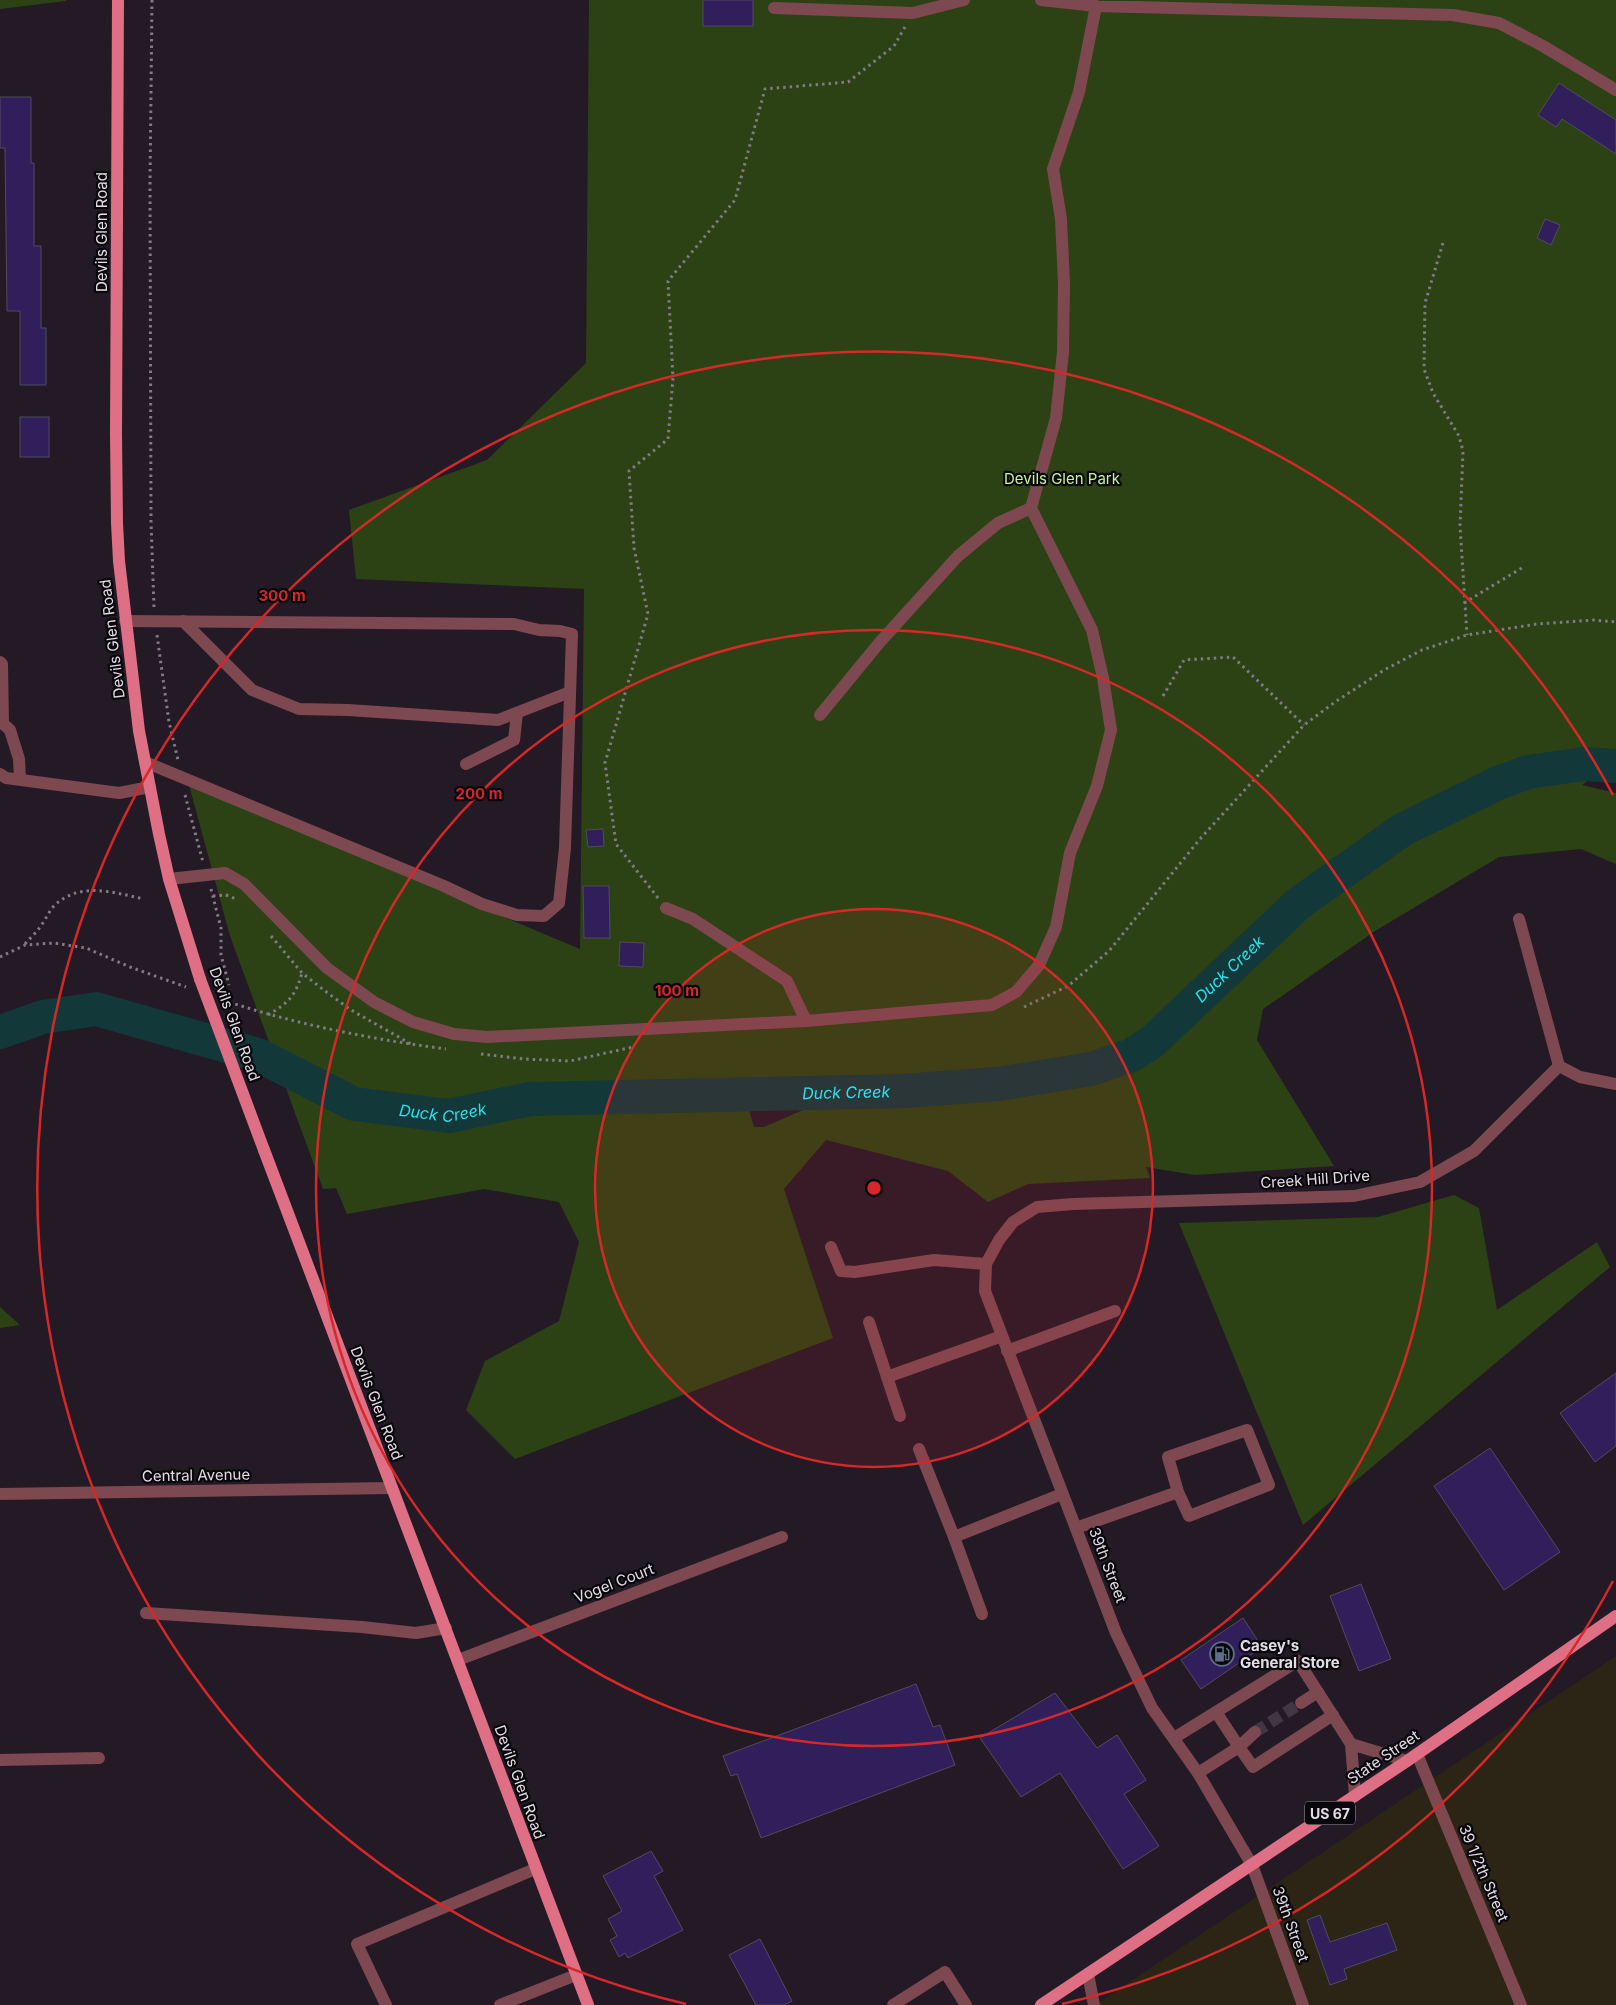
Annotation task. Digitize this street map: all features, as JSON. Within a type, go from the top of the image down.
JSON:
[{"type":"main road","name":"Devils Glen Road","points":[[118,0],[117,513],[126,621],[140,732],[169,879],[200,979],[588,2005]]},
{"type":"main road","name":"State Street","points":[[1041,2005],[1412,1758],[1616,1616]]},
{"type":"street","points":[[774,8],[913,12],[964,0]]},
{"type":"street","points":[[1041,0],[1096,6],[1453,15],[1499,23],[1543,46],[1616,90]]},
{"type":"street","points":[[169,879],[225,873],[244,884],[327,968],[374,1002],[413,1022],[454,1034],[487,1037],[806,1021],[992,1005],[1016,992],[1039,965],[1056,927],[1070,853],[1097,786],[1111,730],[1103,678],[1092,630],[1031,508],[1056,418],[1063,352],[1064,284],[1061,219],[1053,169],[1078,92],[1096,6]]},
{"type":"street","points":[[820,715],[880,642],[958,556],[998,523],[1031,508]]},
{"type":"street","points":[[126,621],[514,624],[538,630],[560,631],[572,634],[565,848],[559,904],[544,916],[517,915],[482,904],[145,762]]},
{"type":"street","points":[[183,621],[252,690],[299,709],[348,710],[498,720],[570,692]]},
{"type":"street","points":[[0,662],[2,664],[2,722],[10,730],[19,759],[20,780]]},
{"type":"street","points":[[466,764],[514,740],[517,712]]},
{"type":"street","points":[[0,774],[6,778],[119,793],[150,787]]},
{"type":"street","points":[[666,908],[693,919],[787,981],[806,1021]]},
{"type":"street","points":[[1519,919],[1559,1066],[1580,1077],[1616,1084]]},
{"type":"street","name":"Creek Hill Drive","points":[[1117,1203],[1354,1196],[1420,1182],[1474,1151],[1559,1066]]},
{"type":"street","name":"39th Street","points":[[1117,1203],[1037,1208],[1013,1222],[999,1240],[986,1264],[985,1291],[1120,1641],[1152,1708],[1198,1773],[1252,1865],[1303,2005]]},
{"type":"street","points":[[831,1247],[842,1271],[855,1272],[934,1260],[986,1264]]},
{"type":"street","points":[[1008,1351],[1115,1311]]},
{"type":"street","points":[[869,1322],[900,1416]]},
{"type":"street","points":[[887,1377],[1002,1336]]},
{"type":"street","points":[[1247,1430],[1269,1485],[1189,1516],[1178,1492],[1168,1457],[1247,1430]]},
{"type":"street","points":[[919,1449],[982,1614]]},
{"type":"street","name":"Central Avenue","points":[[0,1494],[392,1488]]},
{"type":"street","points":[[1076,1528],[1178,1492]]},
{"type":"street","points":[[954,1537],[1062,1494]]},
{"type":"street","name":"Vogel Court","points":[[458,1660],[782,1537]]},
{"type":"street","points":[[146,1613],[362,1627],[416,1633],[446,1628]]},
{"type":"street","points":[[1174,1738],[1298,1661],[1351,1744],[1355,1796]]},
{"type":"street","points":[[1301,1703],[1318,1692]]},
{"type":"street","points":[[1216,1712],[1253,1767],[1333,1715]]},
{"type":"street","points":[[1198,1773],[1239,1747],[1255,1732]]},
{"type":"street","points":[[1351,1744],[1412,1758]]},
{"type":"street","points":[[0,1760],[99,1758]]},
{"type":"street","name":"39 1/2th Street","points":[[1412,1758],[1521,2005]]},
{"type":"street","points":[[386,2005],[357,1944],[535,1869]]},
{"type":"street","points":[[893,2005],[945,1972],[966,2005]]},
{"type":"street","points":[[1088,1974],[1094,2005]]},
{"type":"street","points":[[500,2005],[576,1975]]},
{"type":"path","points":[[152,0],[150,183],[151,521],[155,621],[170,722],[181,777],[193,830],[221,928],[221,955],[229,985]]},
{"type":"path","points":[[666,908],[616,844],[605,763],[648,614],[634,548],[629,470],[668,439],[673,378],[668,281],[735,200],[765,89],[848,82],[894,46],[913,12]]},
{"type":"path","points":[[1443,243],[1424,303],[1424,369],[1433,393],[1459,436],[1463,451],[1460,526],[1467,635]]},
{"type":"path","points":[[1464,603],[1525,566]]},
{"type":"path","points":[[1017,1010],[1068,986],[1109,952],[1200,839],[1304,725],[1384,670],[1422,650],[1467,635],[1536,624],[1594,620],[1616,622]]},
{"type":"path","points":[[1163,696],[1184,660],[1233,657],[1304,725]]},
{"type":"path","points":[[25,945],[41,926],[52,908],[66,896],[79,891],[101,891],[144,899]]},
{"type":"path","points":[[0,957],[25,945],[54,943],[86,948],[130,967],[188,988]]},
{"type":"path","points":[[267,1015],[290,1001],[296,992],[302,972]]},
{"type":"path","points":[[214,997],[267,1015],[403,1044],[450,1050]]},
{"type":"path","points":[[478,1053],[524,1059],[570,1060],[636,1046]]},
{"type":"shaded area","points":[[1616,1656],[1616,2005],[1095,2005]]},
{"type":"green space","points":[[0,0],[66,0],[66,1],[0,9]]},
{"type":"green space","name":"Devils Glen Park","points":[[589,0],[1616,0],[1616,761],[1582,785],[1616,793],[1616,864],[1581,849],[1499,857],[1375,931],[1263,1009],[1257,1040],[1334,1166],[1195,1175],[1146,1167],[1150,1178],[1028,1184],[988,1202],[948,1171],[826,1140],[784,1189],[833,1338],[515,1459],[466,1410],[485,1361],[559,1321],[579,1242],[559,1202],[484,1189],[347,1214],[336,1188],[323,1189],[230,936],[189,785],[580,949],[584,589],[356,579],[349,510],[487,460],[586,363]],"holes":[[[848,1092],[861,1103],[812,1106],[764,1127],[754,1127],[749,1110]]]},
{"type":"green space","points":[[1454,1195],[1479,1208],[1497,1310],[1597,1242],[1610,1267],[1303,1525],[1179,1223],[1378,1217]]},
{"type":"green space","points":[[0,1307],[20,1325],[0,1328]]},
{"type":"building","points":[[703,0],[753,0],[753,26],[703,26]]},
{"type":"building","points":[[1559,83],[1616,120],[1616,154],[1562,119],[1556,127],[1538,115]]},
{"type":"building","points":[[0,97],[31,97],[31,163],[34,163],[34,246],[41,246],[41,328],[46,328],[46,385],[20,385],[20,311],[7,311],[5,148],[0,148]]},
{"type":"building","points":[[1545,219],[1560,225],[1551,245],[1537,238]]},
{"type":"building","points":[[20,417],[49,417],[49,457],[20,457]]},
{"type":"building","points":[[603,829],[604,846],[588,847],[586,830]]},
{"type":"building","points":[[583,886],[609,886],[610,938],[584,938]]},
{"type":"building","points":[[620,942],[644,943],[643,967],[619,966]]},
{"type":"building","points":[[1616,1373],[1616,1446],[1595,1462],[1560,1413]]},
{"type":"building","points":[[1490,1448],[1560,1552],[1504,1590],[1434,1486]]},
{"type":"building","points":[[1361,1584],[1391,1659],[1359,1671],[1330,1596]]},
{"type":"building","name":"Casey's General Store","points":[[1243,1618],[1262,1647],[1201,1689],[1181,1660]]},
{"type":"building","points":[[916,1684],[933,1727],[940,1725],[955,1765],[761,1838],[737,1774],[731,1776],[723,1756]]},
{"type":"building","points":[[1055,1693],[1097,1748],[1117,1735],[1146,1780],[1124,1794],[1159,1846],[1123,1869],[1060,1773],[1021,1797],[980,1738]]},
{"type":"building","points":[[651,1851],[663,1871],[654,1876],[683,1930],[628,1958],[625,1953],[619,1957],[610,1940],[617,1936],[608,1919],[622,1911],[603,1876]]},
{"type":"building","points":[[1320,1915],[1330,1942],[1387,1923],[1397,1950],[1344,1969],[1347,1979],[1330,1985],[1307,1920]]},
{"type":"building","points":[[760,1939],[792,2001],[784,2005],[756,2005],[729,1955]]},
{"type":"waterway","name":"Duck Creek","points":[[0,1032],[43,1017],[96,1009],[258,1055],[354,1104],[449,1116],[530,1099],[904,1091],[998,1084],[1091,1069],[1132,1055],[1153,1041],[1299,903],[1402,830],[1498,783],[1528,772],[1584,764],[1616,766]]},
{"type":"tunnel","points":[[1255,1732],[1301,1703]]},
{"type":"place","name":"Casey's General Store","points":[[1222,1654]]}]
